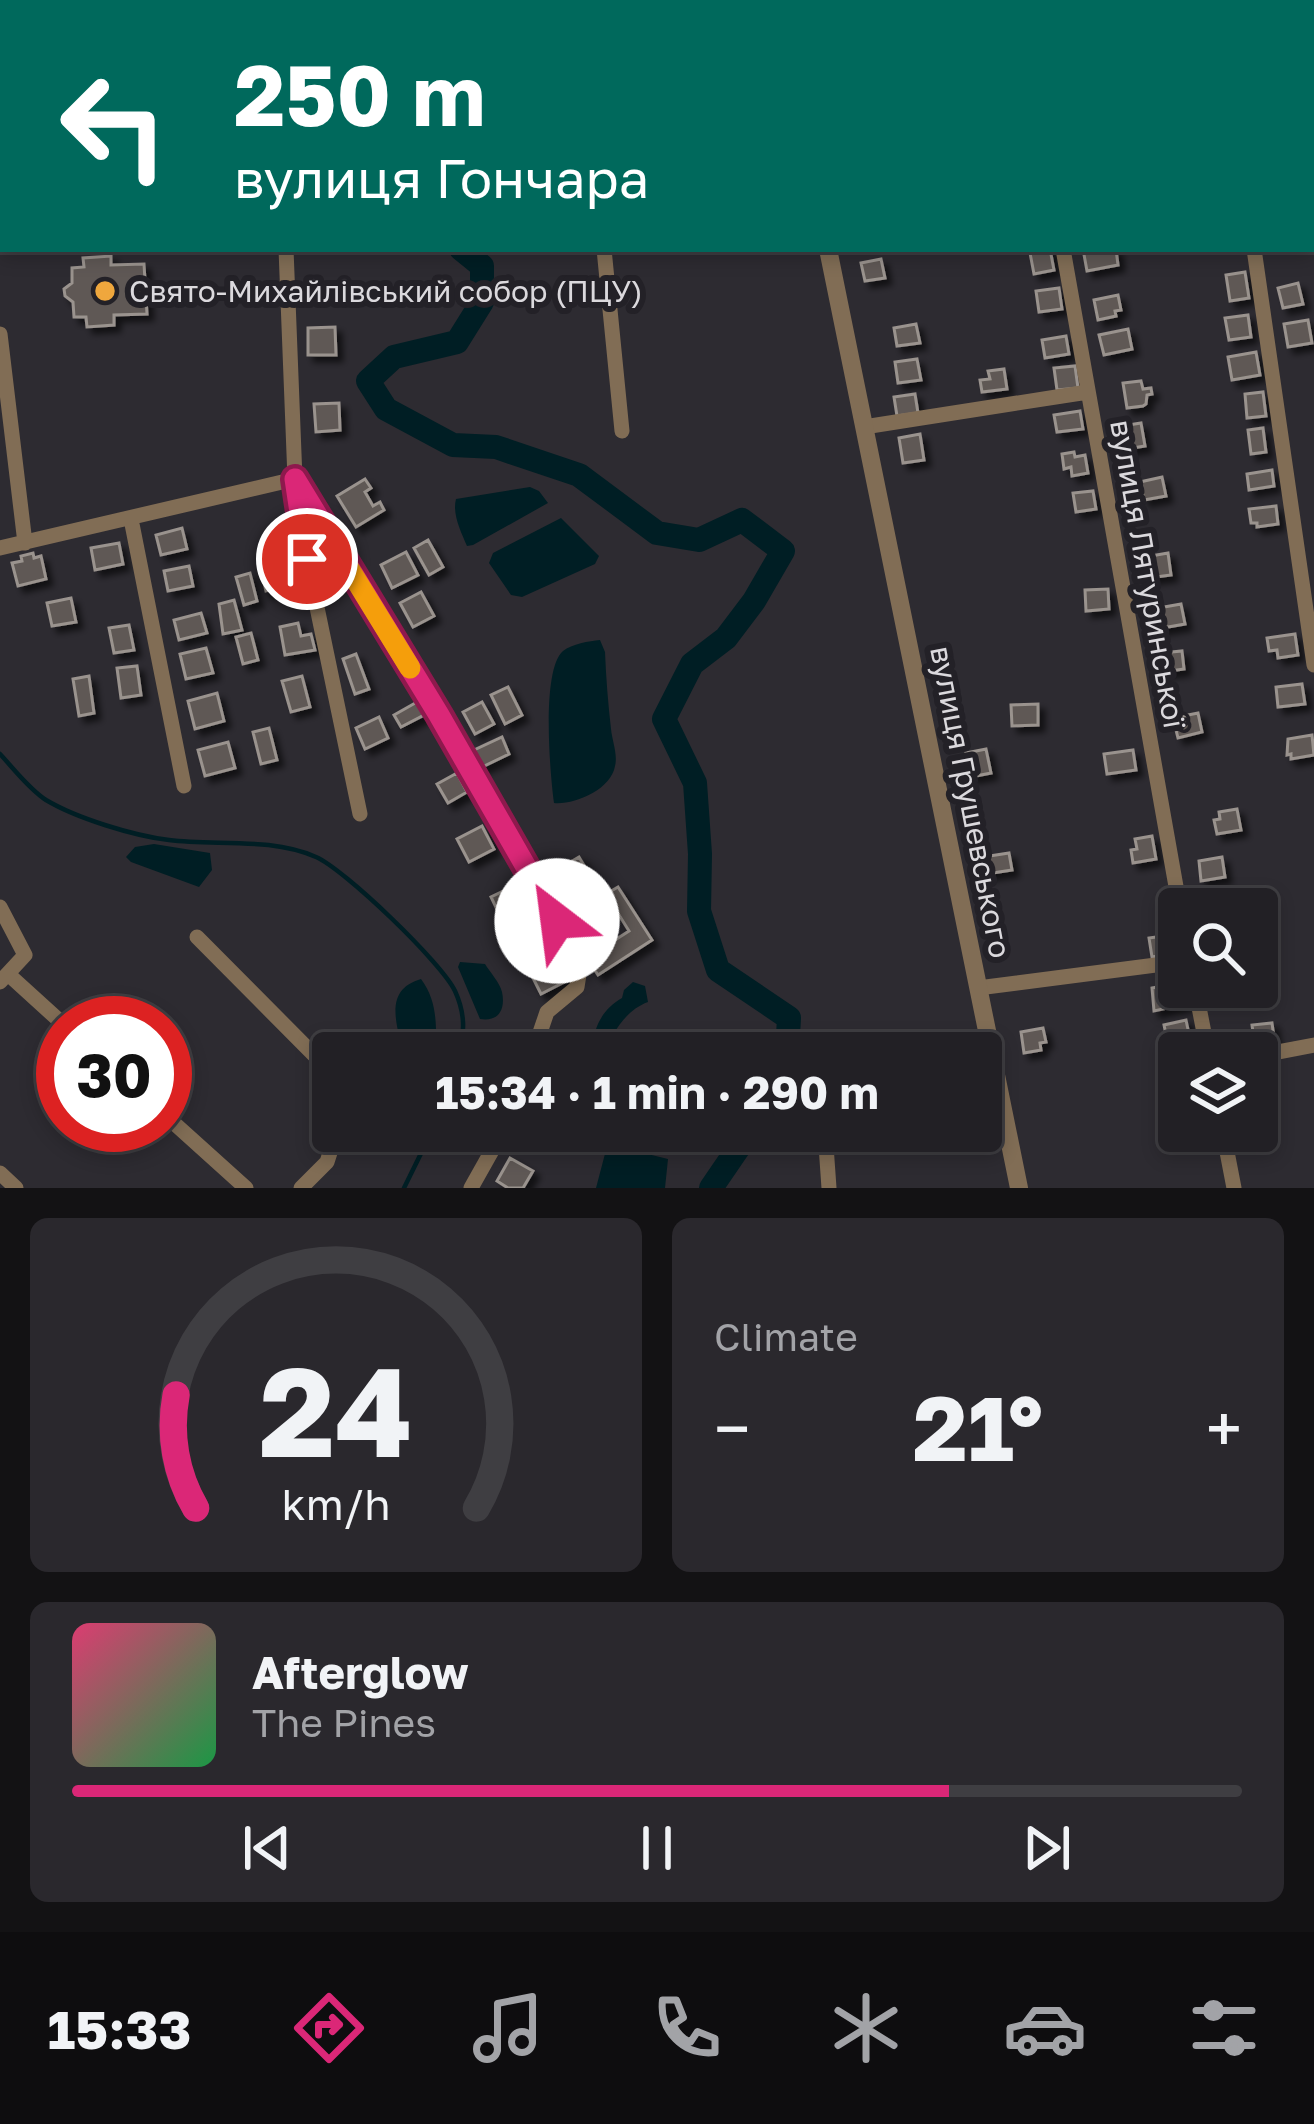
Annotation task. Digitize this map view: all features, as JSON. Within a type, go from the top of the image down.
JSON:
[{"type":"street","points":[[286,252],[298,516],[360,814]]},
{"type":"street","points":[[604,252],[622,431]]},
{"type":"street","name":"вулиця Грушевського","points":[[829,252],[1018,1188]]},
{"type":"street","name":"вулиця Лятуринської","points":[[1065,252],[1176,888]]},
{"type":"street","points":[[1254,252],[1314,665]]},
{"type":"street","points":[[0,334],[25,543]]},
{"type":"street","points":[[864,427],[1088,392]]},
{"type":"street","points":[[0,548],[295,479]]},
{"type":"street","points":[[295,479],[439,715],[580,962],[577,987],[547,1012],[540,1032]]},
{"type":"street","points":[[131,519],[184,786]]},
{"type":"street","points":[[0,907],[25,955],[4,978],[36,1003]]},
{"type":"street","points":[[197,937],[312,1053]]},
{"type":"street","points":[[978,988],[1158,965]]},
{"type":"street","points":[[1278,1052],[1314,1045]]},
{"type":"street","points":[[192,1139],[246,1188]]},
{"type":"street","points":[[301,1188],[327,1162],[330,1152]]},
{"type":"street","points":[[471,1188],[491,1152]]},
{"type":"street","points":[[826,1152],[829,1188]]},
{"type":"street","points":[[1227,1152],[1234,1188]]},
{"type":"street","points":[[0,1173],[16,1188]]},
{"type":"water","points":[[530,487],[548,503],[467,546],[456,517],[456,499]]},
{"type":"water","points":[[561,518],[599,556],[595,564],[522,597],[511,595],[489,563],[493,553]]},
{"type":"water","points":[[600,640],[615,766],[607,782],[590,794],[554,803],[549,723],[556,662],[567,649]]},
{"type":"water","points":[[154,844],[210,853],[212,870],[199,887],[126,857],[135,847]]},
{"type":"water","points":[[460,962],[485,964],[497,981],[503,1005],[495,1017],[480,1019]]},
{"type":"water","points":[[421,979],[427,988],[436,1032],[399,1032],[397,1000],[409,984]]},
{"type":"water","points":[[633,982],[645,986],[648,1002],[633,1010],[615,1032],[595,1032],[599,1021]]},
{"type":"water","points":[[605,1152],[640,1152],[668,1159],[665,1188],[596,1188]]},
{"type":"building","points":[[1051,252],[1054,270],[1034,274],[1030,253]]},
{"type":"building","points":[[1084,252],[1116,252],[1118,265],[1087,271]]},
{"type":"building","name":"Свято-Михайлівський собор (ПЦУ)","points":[[111,256],[111,265],[144,264],[147,314],[114,315],[114,325],[87,327],[86,317],[74,317],[73,302],[64,289],[72,283],[72,268],[84,267],[83,258]]},
{"type":"building","points":[[881,259],[885,278],[865,281],[861,263]]},
{"type":"building","points":[[1245,272],[1249,298],[1230,301],[1226,275]]},
{"type":"building","points":[[1298,283],[1303,304],[1283,308],[1278,288]]},
{"type":"building","points":[[1059,288],[1062,309],[1039,312],[1036,291]]},
{"type":"building","points":[[1118,295],[1121,310],[1098,320],[1094,300]]},
{"type":"building","points":[[1248,315],[1251,337],[1229,340],[1225,318]]},
{"type":"building","points":[[1308,320],[1312,343],[1288,347],[1284,324]]},
{"type":"building","points":[[916,324],[920,343],[897,346],[894,328]]},
{"type":"building","points":[[335,327],[336,355],[308,355],[308,328]]},
{"type":"building","points":[[1128,329],[1132,349],[1104,355],[1099,335]]},
{"type":"building","points":[[1066,336],[1069,354],[1045,358],[1042,340]]},
{"type":"building","points":[[1256,352],[1260,375],[1232,380],[1228,357]]},
{"type":"building","points":[[917,359],[921,380],[898,383],[895,362]]},
{"type":"building","points":[[1075,366],[1078,388],[1057,390],[1054,368]]},
{"type":"building","points":[[1004,369],[1007,389],[982,392],[980,380],[990,379],[988,371]]},
{"type":"building","points":[[1141,381],[1143,389],[1151,388],[1152,394],[1143,406],[1127,408],[1123,383]]},
{"type":"building","points":[[1263,392],[1266,416],[1247,418],[1245,394]]},
{"type":"building","points":[[915,394],[918,413],[897,416],[894,397]]},
{"type":"building","points":[[339,403],[340,430],[316,432],[314,404]]},
{"type":"building","points":[[1080,411],[1083,429],[1057,432],[1054,415]]},
{"type":"building","points":[[1141,423],[1145,446],[1126,449],[1122,426]]},
{"type":"building","points":[[1263,428],[1266,452],[1251,454],[1248,430]]},
{"type":"building","points":[[920,434],[924,460],[903,463],[899,438]]},
{"type":"building","points":[[1074,452],[1075,457],[1085,455],[1088,473],[1072,476],[1071,467],[1064,469],[1062,454]]},
{"type":"building","points":[[1272,470],[1274,486],[1249,490],[1247,474]]},
{"type":"building","points":[[1162,477],[1166,496],[1144,500],[1140,482]]},
{"type":"building","points":[[365,479],[371,488],[365,492],[373,506],[380,502],[384,510],[356,527],[337,496]]},
{"type":"building","points":[[1093,491],[1096,509],[1076,512],[1073,493]]},
{"type":"building","points":[[1276,506],[1278,524],[1257,527],[1251,523],[1249,509]]},
{"type":"building","points":[[182,528],[187,549],[161,555],[156,535]]},
{"type":"building","points":[[428,540],[443,567],[429,575],[414,548]]},
{"type":"building","points":[[119,543],[123,564],[95,570],[91,548]]},
{"type":"building","points":[[406,552],[418,575],[392,588],[381,565]]},
{"type":"building","points":[[33,553],[34,558],[41,556],[46,579],[18,586],[12,563]]},
{"type":"building","points":[[1168,553],[1171,575],[1148,578],[1145,557]]},
{"type":"building","points":[[286,563],[291,584],[266,591],[261,570]]},
{"type":"building","points":[[189,566],[193,586],[168,591],[164,571]]},
{"type":"building","points":[[250,573],[257,601],[244,605],[236,577]]},
{"type":"building","points":[[1108,589],[1109,609],[1086,611],[1085,590]]},
{"type":"building","points":[[421,592],[434,616],[413,627],[400,603]]},
{"type":"building","points":[[71,598],[76,622],[52,626],[47,603]]},
{"type":"building","points":[[234,600],[242,630],[223,634],[219,604]]},
{"type":"building","points":[[1181,604],[1185,624],[1157,629],[1153,609]]},
{"type":"building","points":[[201,613],[207,633],[179,640],[174,620]]},
{"type":"building","points":[[298,623],[301,636],[311,634],[315,650],[285,655],[280,627]]},
{"type":"building","points":[[129,625],[134,650],[114,653],[109,628]]},
{"type":"building","points":[[251,633],[258,660],[243,664],[236,637]]},
{"type":"building","points":[[1295,634],[1298,655],[1278,658],[1277,650],[1269,651],[1267,638]]},
{"type":"building","points":[[206,648],[213,673],[186,679],[180,654]]},
{"type":"building","points":[[1182,651],[1184,669],[1163,672],[1161,653]]},
{"type":"building","points":[[356,654],[369,689],[355,694],[343,659]]},
{"type":"building","points":[[137,666],[141,695],[121,698],[117,668]]},
{"type":"building","points":[[89,676],[94,713],[79,716],[73,679]]},
{"type":"building","points":[[302,676],[310,707],[291,712],[282,681]]},
{"type":"building","points":[[1302,684],[1305,704],[1278,707],[1276,687]]},
{"type":"building","points":[[508,687],[522,715],[505,724],[491,695]]},
{"type":"building","points":[[217,693],[224,721],[195,729],[188,701]]},
{"type":"building","points":[[417,702],[424,715],[401,727],[394,715]]},
{"type":"building","points":[[482,702],[494,724],[475,734],[463,712]]},
{"type":"building","points":[[1038,704],[1038,725],[1012,726],[1011,705]]},
{"type":"building","points":[[1198,713],[1202,732],[1178,738],[1173,718]]},
{"type":"building","points":[[379,717],[388,738],[365,749],[356,728]]},
{"type":"building","points":[[269,728],[277,760],[261,764],[253,732]]},
{"type":"building","points":[[1312,735],[1314,755],[1291,759],[1287,755],[1288,739]]},
{"type":"building","points":[[502,737],[509,754],[480,768],[472,751]]},
{"type":"building","points":[[228,742],[235,768],[205,776],[198,750]]},
{"type":"building","points":[[986,749],[991,773],[971,777],[966,753]]},
{"type":"building","points":[[1133,750],[1136,770],[1107,774],[1104,754]]},
{"type":"building","points":[[457,773],[467,792],[448,803],[437,784]]},
{"type":"building","points":[[1237,809],[1241,830],[1217,834],[1214,820],[1220,819],[1219,812]]},
{"type":"building","points":[[482,826],[494,849],[469,862],[457,839]]},
{"type":"building","points":[[1152,836],[1156,859],[1133,863],[1135,839]]},
{"type":"building","points":[[1009,853],[1012,870],[986,874],[983,857]]},
{"type":"building","points":[[579,857],[592,879],[568,893],[555,871]]},
{"type":"building","points":[[1222,857],[1225,877],[1201,881],[1199,861]]},
{"type":"building","points":[[516,885],[520,893],[524,891],[528,910],[503,922],[491,897]]},
{"type":"building","points":[[618,887],[652,940],[598,975],[587,958],[629,931],[606,894]]},
{"type":"building","points":[[536,924],[552,953],[529,965],[513,936]]},
{"type":"building","points":[[1158,937],[1158,956],[1152,957],[1149,938]]},
{"type":"building","points":[[564,961],[572,978],[541,994],[533,978]]},
{"type":"building","points":[[1158,987],[1158,1008],[1168,1008],[1154,1011],[1152,988]]},
{"type":"building","points":[[1186,1020],[1189,1032],[1165,1032],[1164,1025]]},
{"type":"building","points":[[1272,1023],[1273,1032],[1253,1032],[1252,1025]]},
{"type":"building","points":[[1043,1028],[1046,1042],[1040,1043],[1041,1050],[1024,1053],[1021,1032]]},
{"type":"building","points":[[510,1158],[533,1171],[523,1188],[508,1188],[497,1181]]},
{"type":"waterway","points":[[465,252],[482,266],[482,302],[457,342],[394,357],[368,381],[386,409],[453,445],[496,447],[579,475],[657,533],[699,540],[742,520],[783,551],[726,638],[692,664],[664,719],[695,783],[699,911],[718,970],[789,1018],[788,1032]]},
{"type":"waterway","points":[[0,754],[46,800],[106,825],[169,840],[280,847],[316,857],[348,879],[432,960],[455,991],[463,1032]]},
{"type":"waterway","points":[[404,1188],[422,1152]]},
{"type":"waterway","points":[[711,1188],[736,1152]]},
{"type":"slow traffic","points":[[348,567],[410,668]]},
{"type":"place","name":"Свято-Михайлівський собор (ПЦУ)","points":[[105,291]]},
{"type":"route","points":[[307,559],[295,479],[557,921]]}]
